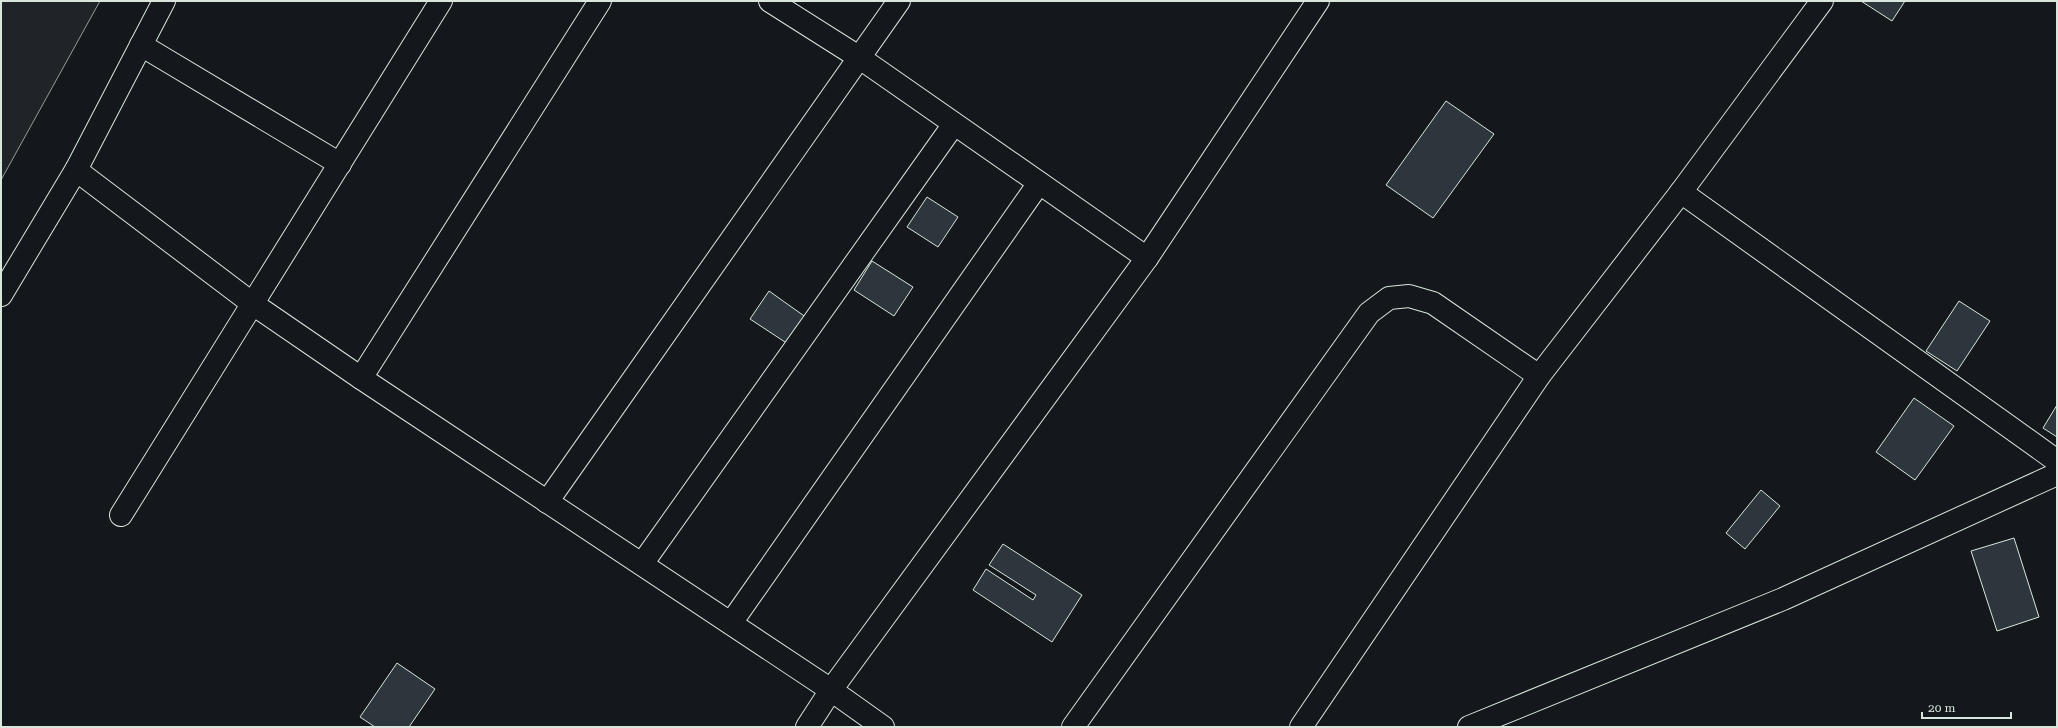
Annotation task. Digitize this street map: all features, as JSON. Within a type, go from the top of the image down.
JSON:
[{"type":"street","points":[[1,295],[76,170],[164,1]]},
{"type":"street","points":[[121,515],[441,1]]},
{"type":"street","points":[[361,378],[600,1]]},
{"type":"street","points":[[770,1],[860,58],[1147,258]]},
{"type":"street","points":[[547,502],[899,1]]},
{"type":"street","points":[[807,727],[831,690],[1147,258],[1318,1]]},
{"type":"street","points":[[1301,727],[1539,376],[1681,192],[1822,1]]},
{"type":"street","points":[[141,45],[340,164]]},
{"type":"street","points":[[642,564],[954,124]]},
{"type":"street","points":[[76,170],[253,304],[361,378],[831,690],[883,727]]},
{"type":"street","points":[[730,623],[1039,183]]},
{"type":"street","points":[[1681,192],[2057,461]]},
{"type":"street","points":[[1073,727],[1370,313],[1389,298],[1409,296],[1433,303],[1539,376]]},
{"type":"street","points":[[1470,727],[1783,599],[2057,474]]},
{"type":"shaded area","points":[[1,1],[100,1],[1,180]]},
{"type":"building","points":[[1861,1],[1905,1],[1892,21]]},
{"type":"building","points":[[1446,101],[1494,134],[1433,218],[1386,185]]},
{"type":"building","points":[[927,197],[958,217],[938,247],[907,227]]},
{"type":"building","points":[[872,261],[913,287],[894,316],[854,290]]},
{"type":"building","points":[[769,291],[807,318],[788,344],[750,319]]},
{"type":"building","points":[[1959,301],[1990,321],[1957,371],[1926,351]]},
{"type":"building","points":[[1914,398],[1954,426],[1915,480],[1876,452]]},
{"type":"building","points":[[2057,405],[2057,437],[2043,428]]},
{"type":"building","points":[[1761,490],[1780,506],[1745,549],[1726,533]]},
{"type":"building","points":[[2014,538],[2039,617],[1997,631],[1971,551]]},
{"type":"building","points":[[1003,544],[1082,595],[1052,642],[973,590],[986,569],[1033,600],[1036,595],[989,565]]},
{"type":"building","points":[[397,663],[435,689],[409,727],[375,727],[360,717]]}]
